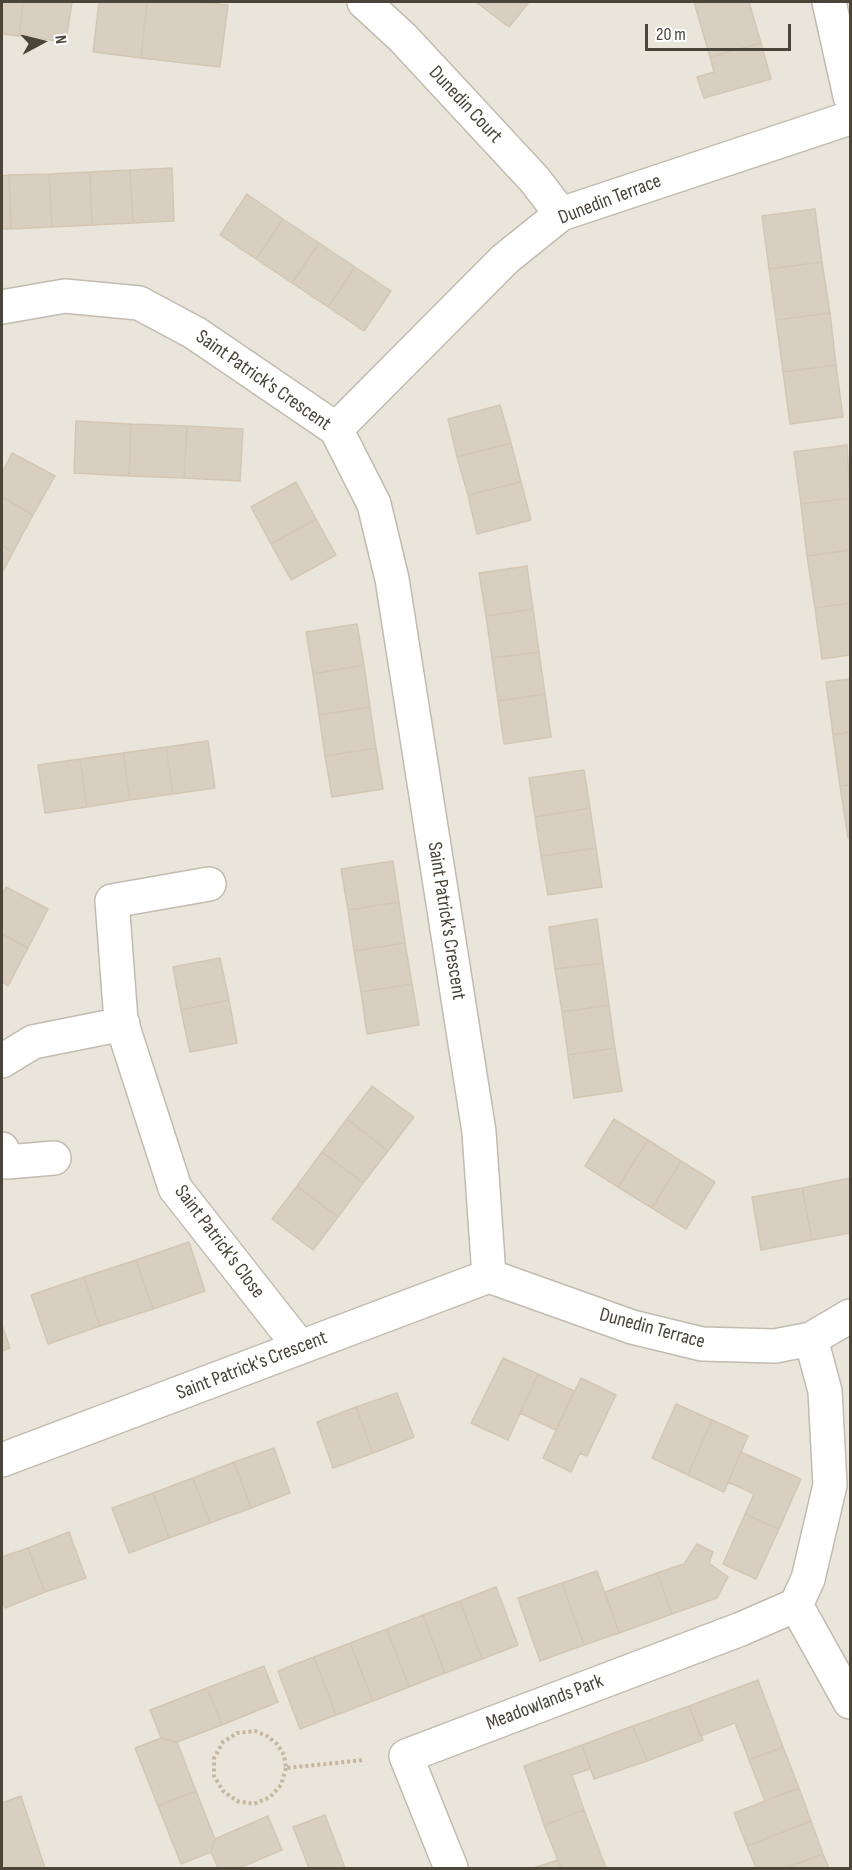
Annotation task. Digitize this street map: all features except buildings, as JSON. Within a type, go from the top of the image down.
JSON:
[{"type":"street","name":"Dunedin Court","points":[[364,2],[403,38],[534,179],[561,214]]},
{"type":"street","points":[[829,2],[850,96]]},
{"type":"street","name":"Dunedin Terrace","points":[[336,429],[505,260],[561,214],[850,118]]},
{"type":"street","name":"Saint Patrick's Crescent","points":[[2,307],[65,296],[139,303],[195,333],[336,429],[374,504],[392,579],[479,1132],[489,1276],[2,1460]]},
{"type":"street","name":"Saint Patrick's Close","points":[[209,884],[112,901],[123,1024],[175,1188],[300,1347]]},
{"type":"street","points":[[2,1061],[33,1042],[123,1024]]},
{"type":"street","points":[[2,1149],[7,1162],[54,1158]]},
{"type":"street","name":"Dunedin Terrace","points":[[489,1276],[632,1327],[702,1344],[775,1346],[811,1339],[850,1317]]},
{"type":"street","points":[[811,1339],[825,1391],[830,1485],[808,1579],[796,1605],[850,1702]]},
{"type":"street","name":"Meadowlands Park","points":[[406,1756],[741,1629],[796,1605]]},
{"type":"street","points":[[406,1756],[451,1869]]},
{"type":"path","points":[[255,1731],[267,1736],[277,1744],[284,1755],[286,1768],[281,1785],[270,1797],[254,1804],[237,1801],[223,1791],[214,1776],[214,1758],[223,1742],[237,1733],[255,1731]]},
{"type":"path","points":[[286,1768],[406,1756]]},
{"type":"shaded area","points":[[2,2],[850,2],[850,1868],[2,1868]]}]
